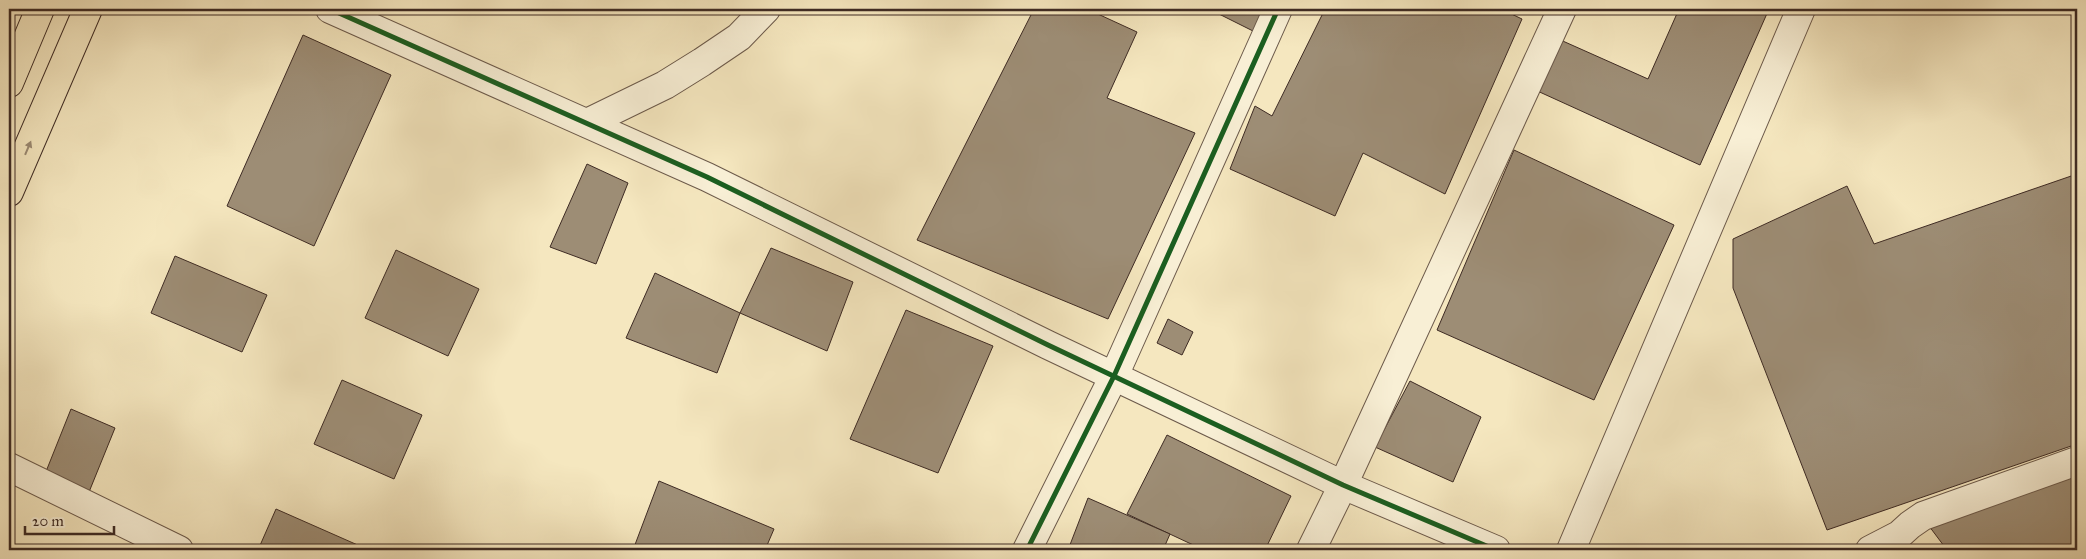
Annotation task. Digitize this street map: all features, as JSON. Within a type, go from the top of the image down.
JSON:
[{"type":"main road","points":[[9,83],[40,9]]},
{"type":"main road","points":[[9,192],[88,9]]},
{"type":"street","points":[[330,9],[707,177],[1114,376],[1343,485],[1496,550]]},
{"type":"street","points":[[587,124],[665,85],[694,67],[739,37],[766,9]]},
{"type":"street","points":[[1027,550],[1114,376],[1278,9]]},
{"type":"street","points":[[1311,550],[1343,485],[1562,9]]},
{"type":"street","points":[[1571,550],[1801,9]]},
{"type":"street","points":[[1870,550],[1899,535],[1923,516],[2077,462]]},
{"type":"street","points":[[9,467],[179,550]]},
{"type":"building","points":[[1034,9],[1087,9],[1137,32],[1107,98],[1195,133],[1108,319],[917,240]]},
{"type":"building","points":[[1209,9],[1265,9],[1255,32]]},
{"type":"building","points":[[1325,9],[1425,9],[1430,11],[1432,9],[1501,9],[1522,19],[1445,194],[1363,153],[1335,216],[1230,169],[1255,106],[1272,116]]},
{"type":"building","points":[[1679,9],[1769,9],[1700,165],[1533,89],[1556,38],[1648,79]]},
{"type":"building","points":[[303,35],[391,75],[314,246],[227,206]]},
{"type":"building","points":[[1514,150],[1674,225],[1594,400],[1437,330]]},
{"type":"building","points":[[587,164],[628,183],[596,264],[550,247]]},
{"type":"building","points":[[2077,174],[2077,444],[1827,530],[1733,288],[1733,239],[1847,186],[1874,244]]},
{"type":"building","points":[[771,248],[853,282],[827,351],[740,313]]},
{"type":"building","points":[[396,250],[479,289],[448,356],[365,318]]},
{"type":"building","points":[[175,256],[267,295],[242,352],[151,313]]},
{"type":"building","points":[[655,273],[740,313],[717,373],[626,338]]},
{"type":"building","points":[[906,310],[993,346],[938,473],[850,439]]},
{"type":"building","points":[[1168,319],[1193,332],[1182,355],[1157,343]]},
{"type":"building","points":[[342,380],[422,415],[394,479],[314,444]]},
{"type":"building","points":[[1410,381],[1481,417],[1453,482],[1375,447]]},
{"type":"building","points":[[71,409],[115,428],[89,492],[45,474]]},
{"type":"building","points":[[1167,435],[1291,496],[1265,550],[1204,550],[1127,514]]},
{"type":"building","points":[[2077,470],[2077,550],[1947,550],[1926,522]]},
{"type":"building","points":[[659,481],[774,529],[765,550],[633,550]]},
{"type":"building","points":[[1088,498],[1170,534],[1163,550],[1068,550]]},
{"type":"building","points":[[276,509],[369,550],[258,550]]},
{"type":"cycle path","points":[[330,9],[707,177],[1048,345],[1343,485],[1496,550]]},
{"type":"cycle path","points":[[1027,550],[1114,376],[1278,9]]}]
